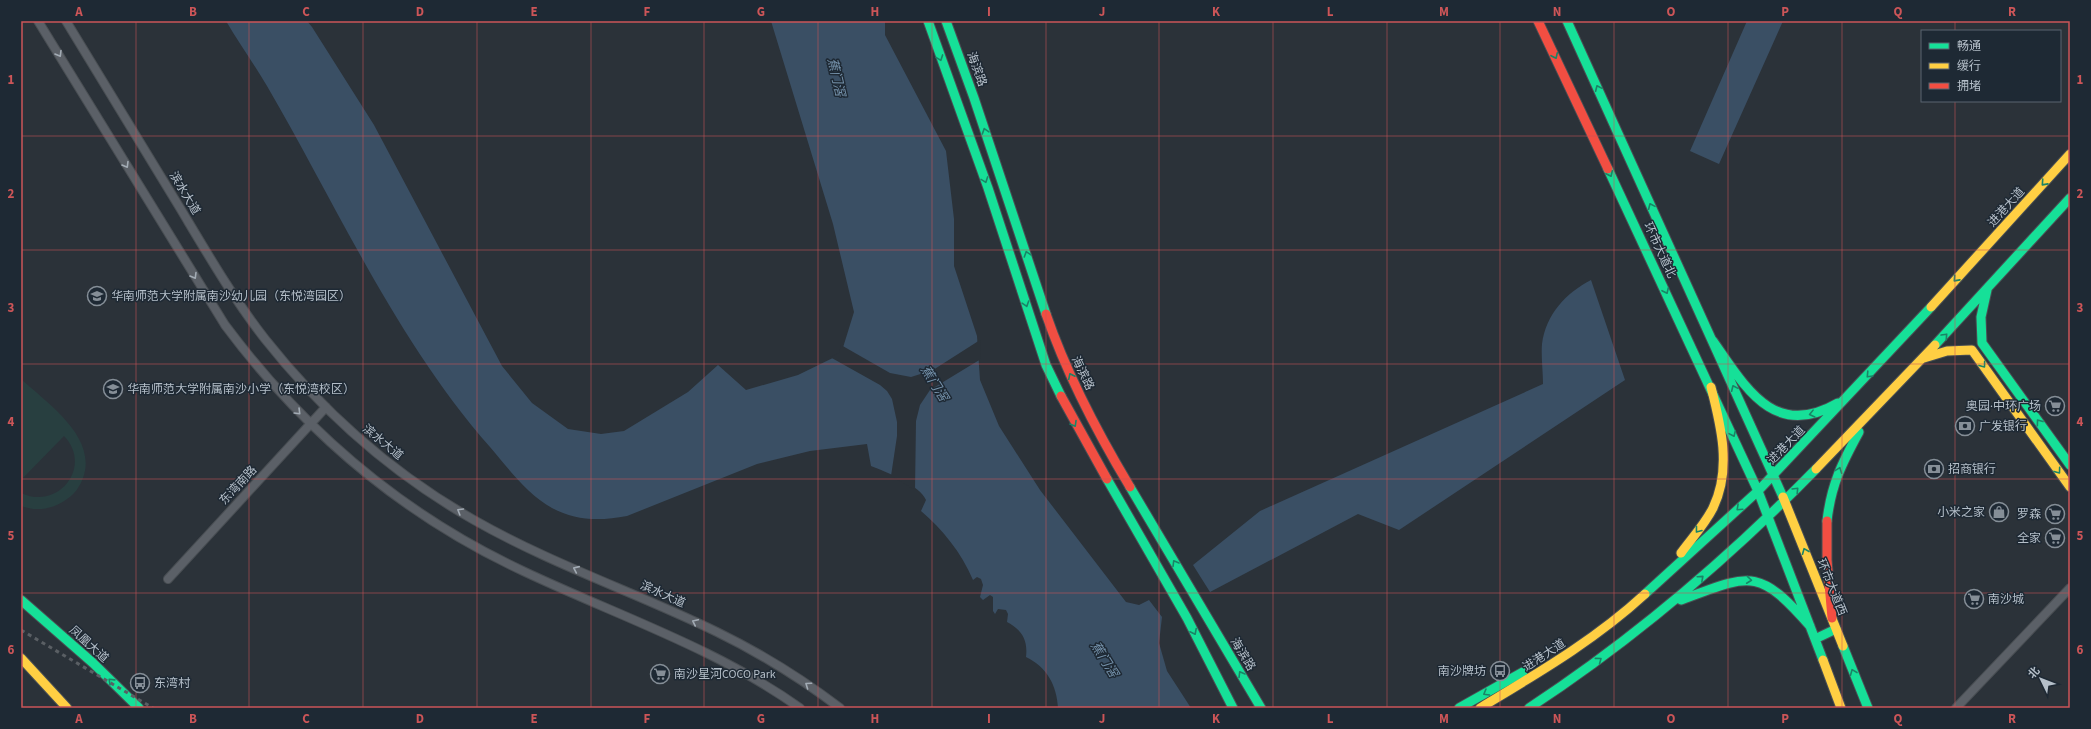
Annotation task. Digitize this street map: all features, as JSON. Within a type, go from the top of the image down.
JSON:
[{"type":"main road","points":[[928,21],[988,188],[1046,365],[1070,416],[1176,597],[1233,708]]},
{"type":"main road","name":"海滨路","points":[[946,21],[974,98],[1059,352],[1107,448],[1261,708]]},
{"type":"main road","name":"环市大道北","points":[[1538,21],[1711,387],[1758,491]]},
{"type":"main road","name":"环市大道北","points":[[1567,21],[1774,475]]},
{"type":"main road","name":"进港大道","points":[[1480,708],[1560,660],[1627,610],[1758,491],[1847,398],[2070,154]]},
{"type":"main road","points":[[1540,708],[1568,684],[1673,603],[1785,502],[1924,358],[2070,198]]},
{"type":"main road","points":[[1987,290],[1981,317],[1982,343],[2070,465]]},
{"type":"main road","points":[[1713,341],[1748,387],[1764,405],[1782,415],[1798,417],[1815,414],[1847,398]]},
{"type":"main road","points":[[1924,358],[1947,351],[1972,350],[2070,487]]},
{"type":"main road","points":[[1657,583],[1703,524],[1716,502],[1722,483],[1724,459],[1722,439],[1711,387]]},
{"type":"main road","points":[[1832,618],[1825,534],[1827,510],[1841,465],[1870,415]]},
{"type":"main road","name":"环市大道西","points":[[1774,475],[1868,708]]},
{"type":"main road","points":[[1758,491],[1841,708]]},
{"type":"main road","points":[[1673,603],[1732,581],[1745,578],[1762,582],[1775,589],[1810,626]]},
{"type":"main road","name":"凤凰大道","points":[[21,600],[93,663],[139,708]]},
{"type":"main road","points":[[1627,610],[1635,624],[1630,636]]},
{"type":"main road","points":[[1815,639],[1836,629]]},
{"type":"main road","points":[[21,658],[67,708]]},
{"type":"main road","points":[[1459,708],[1525,671],[1560,660]]},
{"type":"main road","points":[[1529,708],[1568,684]]},
{"type":"street","points":[[38,21],[225,324],[269,381],[310,424],[372,479],[418,513],[461,539],[524,572],[709,654],[764,684],[800,708]]},
{"type":"street","name":"滨水大道","points":[[66,21],[240,305],[287,366],[326,407],[386,461],[431,493],[472,519],[534,551],[725,636],[776,664],[840,708]]},
{"type":"street","name":"东湾南路","points":[[168,579],[326,407]]},
{"type":"street","points":[[1956,708],[2070,588]]},
{"type":"street","points":[[21,667],[54,695]]},
{"type":"green space","points":[[21,379],[56,410],[67,422],[77,435],[83,449],[86,463],[83,478],[79,487],[72,495],[57,505],[51,507],[33,509],[21,506],[21,493],[35,497],[48,496],[59,491],[68,482],[73,472],[75,460],[72,448],[64,436],[21,480]]},
{"type":"water","name":"蕉门滘","points":[[226,21],[307,21],[374,125],[502,366],[532,403],[568,429],[601,434],[624,431],[688,392],[718,365],[746,390],[798,375],[841,354],[854,312],[833,224],[771,21],[885,21],[885,35],[946,151],[954,219],[954,266],[977,336],[980,380],[999,426],[1040,490],[1126,602],[1139,605],[1149,600],[1162,617],[1159,643],[1167,671],[1191,708],[1058,708],[1056,692],[1050,678],[1040,666],[1026,657],[1026,645],[1023,636],[1017,628],[1007,622],[1008,614],[1006,610],[998,609],[995,614],[993,611],[993,597],[990,595],[983,600],[980,597],[983,585],[981,579],[977,577],[973,580],[963,560],[951,542],[921,511],[926,500],[923,494],[910,484],[871,466],[867,444],[810,451],[757,464],[627,516],[607,519],[579,518],[552,508],[534,496],[518,480],[456,406],[425,363],[370,272],[267,86]]},
{"type":"water","points":[[1747,21],[1783,21],[1719,164],[1690,151]]},
{"type":"water","points":[[1591,280],[1625,380],[1399,530],[1358,514],[1210,592],[1193,565],[1260,511],[1543,384],[1542,344],[1548,323],[1559,306],[1573,291]]},
{"type":"pier","points":[[980,340],[981,359],[930,390],[920,405],[916,421],[915,490],[891,476],[897,436],[897,422],[892,399],[887,391],[880,385],[830,357],[839,353],[841,345],[890,373],[911,377],[933,370]]},
{"type":"railway","points":[[21,630],[153,708]]},
{"type":"traffic: fast","points":[[928,21],[988,188],[1046,365],[1061,396]]},
{"type":"traffic: fast","points":[[946,21],[974,98],[1046,314]]},
{"type":"traffic: fast","points":[[1567,21],[1783,497]]},
{"type":"traffic: fast","points":[[1608,169],[1758,491],[1823,660]]},
{"type":"traffic: fast","points":[[1935,345],[2070,198]]},
{"type":"traffic: fast","points":[[1987,290],[1981,317],[1982,343],[2070,465]]},
{"type":"traffic: fast","points":[[1645,594],[1758,491],[1931,307]]},
{"type":"traffic: fast","points":[[1713,341],[1737,376],[1750,391],[1764,404],[1779,412],[1796,416],[1816,413],[1838,403]]},
{"type":"traffic: fast","points":[[1827,521],[1834,485],[1847,454],[1859,432]]},
{"type":"traffic: fast","points":[[1529,708],[1568,682],[1643,626],[1749,535],[1816,469]]},
{"type":"traffic: fast","points":[[1107,479],[1187,618],[1233,708]]},
{"type":"traffic: fast","points":[[1130,487],[1261,708]]},
{"type":"traffic: fast","points":[[1681,600],[1723,585],[1739,581],[1752,581],[1765,585],[1778,593],[1810,626]]},
{"type":"traffic: fast","points":[[21,600],[93,663],[139,708]]},
{"type":"traffic: fast","points":[[1815,639],[1836,629]]},
{"type":"traffic: fast","points":[[1843,646],[1868,708]]},
{"type":"traffic: fast","points":[[1459,708],[1523,672]]},
{"type":"traffic: slow","points":[[1931,307],[2070,154]]},
{"type":"traffic: slow","points":[[1816,469],[1935,345]]},
{"type":"traffic: slow","points":[[1924,358],[1947,351],[1972,350],[2070,487]]},
{"type":"traffic: slow","points":[[1681,553],[1710,514],[1719,493],[1722,478],[1723,448],[1711,387]]},
{"type":"traffic: slow","points":[[1783,497],[1843,646]]},
{"type":"traffic: slow","points":[[1480,708],[1566,655],[1626,611],[1645,594]]},
{"type":"traffic: slow","points":[[21,658],[67,708]]},
{"type":"traffic: slow","points":[[1823,660],[1841,708]]},
{"type":"traffic: jam","points":[[1538,21],[1608,169]]},
{"type":"traffic: jam","points":[[1046,314],[1073,381],[1106,445],[1130,487]]},
{"type":"traffic: jam","points":[[1061,396],[1107,479]]},
{"type":"traffic: jam","points":[[1827,521],[1827,560],[1832,618]]},
{"type":"place","name":"华南师范大学附属南沙幼儿园（东悦湾园区）","points":[[97,296]]},
{"type":"place","name":"华南师范大学附属南沙小学（东悦湾校区）","points":[[113,389]]},
{"type":"place","name":"奥园·中环广场","points":[[2055,406]]},
{"type":"place","name":"广发银行","points":[[1965,426]]},
{"type":"place","name":"招商银行","points":[[1934,469]]},
{"type":"place","name":"小米之家","points":[[1999,512]]},
{"type":"place","name":"罗森","points":[[2055,514]]},
{"type":"place","name":"全家","points":[[2055,538]]},
{"type":"place","name":"南沙城","points":[[1974,599]]},
{"type":"place","name":"南沙牌坊","points":[[1500,671]]},
{"type":"place","name":"南沙星河COCO Park","points":[[660,674]]},
{"type":"place","name":"东湾村","points":[[140,683]]}]
